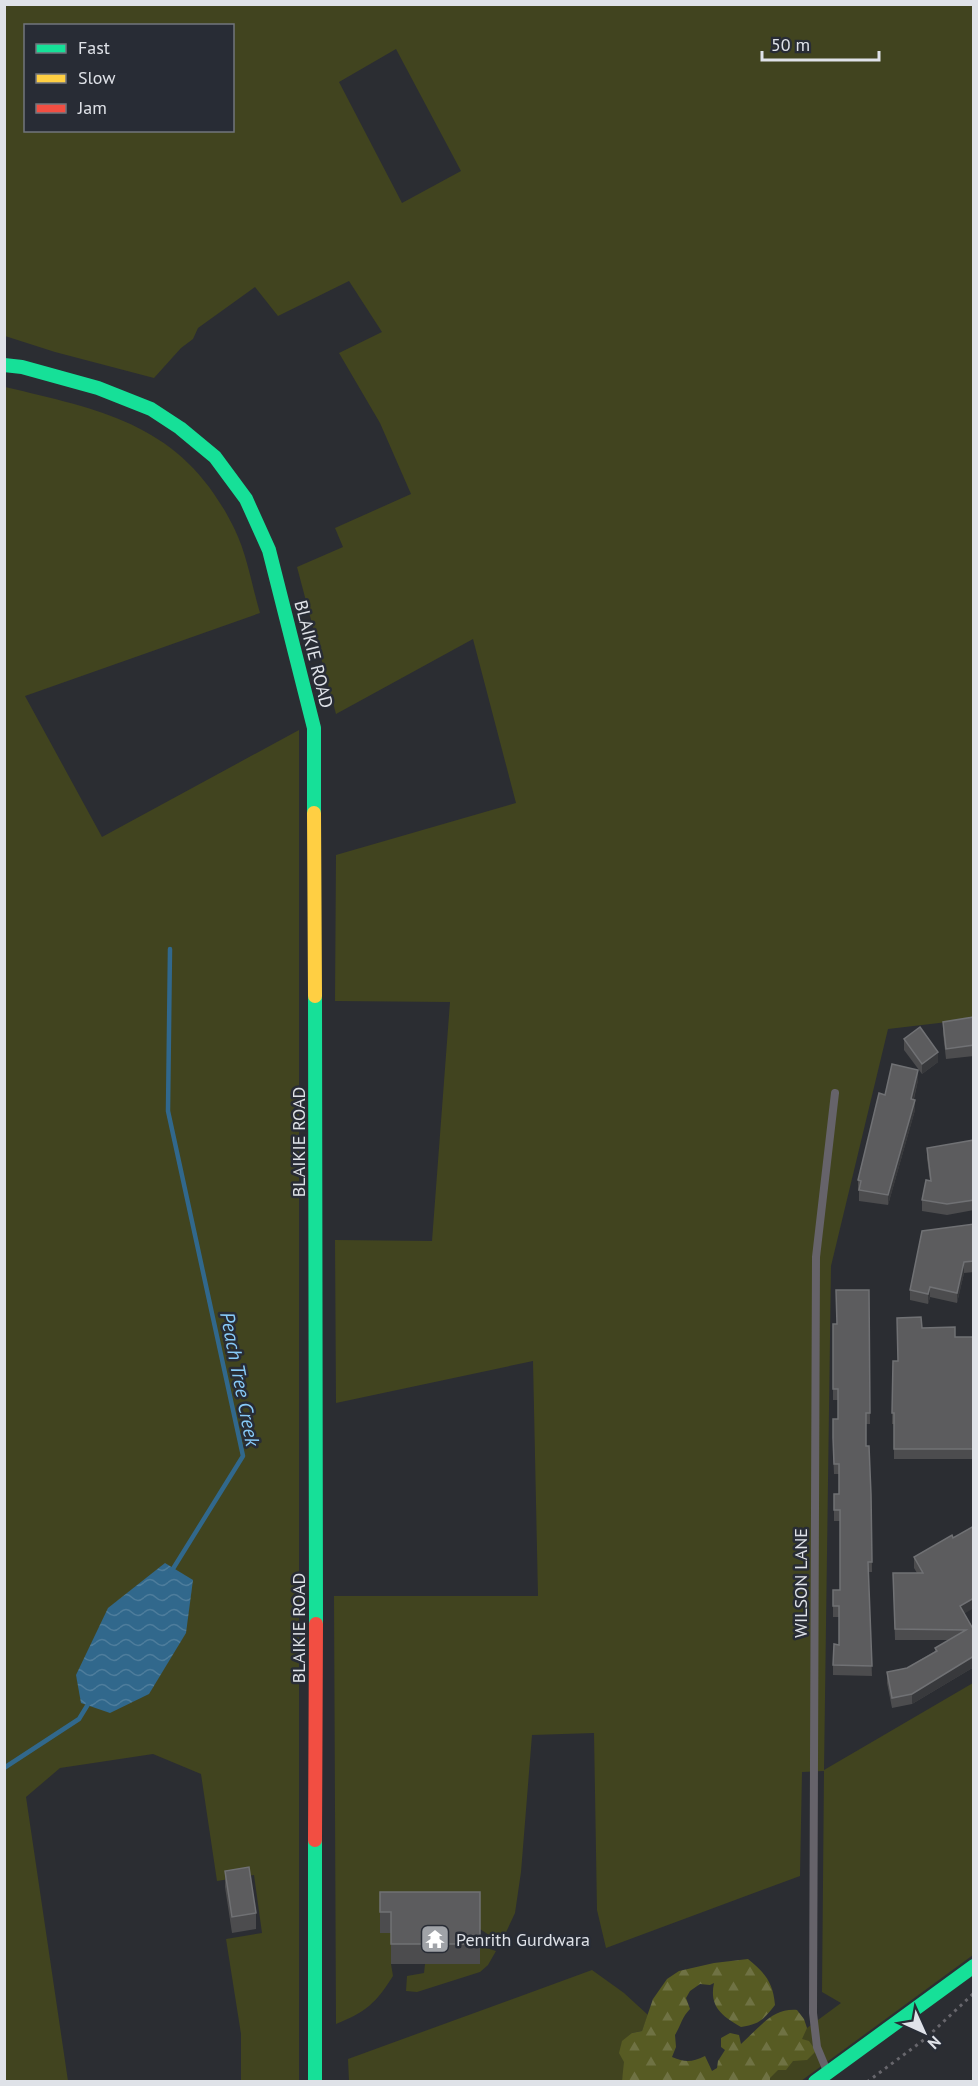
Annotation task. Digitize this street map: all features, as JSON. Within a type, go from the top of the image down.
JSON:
[{"type":"street","name":"BLAIKIE ROAD","points":[[4,365],[98,388],[151,409],[180,428],[215,457],[246,499],[269,550],[314,728],[315,2082]]},
{"type":"street","points":[[815,2082],[974,1966]]},
{"type":"lane","name":"WILSON LANE","points":[[828,2072],[817,2047],[813,2013],[816,1269],[835,1093]]},
{"type":"path","points":[[867,2082],[925,2039],[974,1993]]},
{"type":"green space","points":[[5,5],[973,5],[973,1019],[888,1029],[831,1266],[824,1770],[973,1683],[973,1955],[801,2081],[735,2081],[841,2003],[822,1992],[824,1771],[802,1772],[800,1876],[606,1948],[597,1910],[594,1733],[532,1735],[521,1872],[515,1913],[501,1943],[480,1929],[480,1912],[380,1933],[391,1933],[393,1976],[369,2006],[336,2024],[334,1596],[538,1596],[533,1361],[336,1403],[335,1240],[432,1241],[450,1002],[335,1001],[336,855],[516,803],[473,639],[336,714],[297,567],[343,547],[335,528],[411,494],[380,423],[339,353],[382,332],[349,281],[278,316],[255,287],[198,328],[193,339],[181,348],[154,378],[55,352],[5,336]],"holes":[[[396,49],[461,171],[402,203],[339,82]]]},
{"type":"green space","points":[[5,387],[77,405],[140,428],[167,445],[192,467],[215,495],[235,530],[246,560],[260,613],[25,696],[102,837],[299,730],[299,2081],[241,2081],[241,2034],[226,1939],[262,1933],[254,1875],[217,1881],[201,1774],[153,1754],[60,1768],[26,1797],[68,2081],[5,2082]]},
{"type":"green space","points":[[480,1946],[496,1951],[488,1965],[480,1972],[417,1992],[406,1991],[407,1976],[424,1973],[425,1964],[479,1964]]},
{"type":"green space","points":[[748,1959],[767,1979],[775,2005],[761,2021],[741,2027],[718,2010],[713,1998],[714,1983],[700,1984],[690,1991],[686,1998],[690,2009],[675,2035],[676,2047],[672,2057],[689,2061],[705,2056],[712,2071],[717,2068],[718,2061],[725,2050],[721,2047],[721,2038],[730,2033],[739,2035],[741,2044],[773,2016],[788,2010],[797,2010],[807,2028],[802,2039],[809,2041],[816,2051],[807,2060],[793,2061],[786,2070],[778,2070],[770,2078],[770,2082],[622,2081],[624,2062],[619,2053],[622,2041],[632,2033],[642,2031],[653,1999],[667,1979],[679,1971],[714,1963]]},
{"type":"green space","points":[[592,1970],[624,1993],[648,2015],[642,2031],[632,2033],[622,2081],[349,2081],[348,2059]]},
{"type":"water","points":[[165,1563],[193,1580],[186,1633],[149,1694],[110,1713],[81,1703],[76,1675],[108,1608]]},
{"type":"building","points":[[974,1017],[974,1045],[946,1049],[943,1022]]},
{"type":"building","points":[[920,1027],[938,1052],[922,1064],[904,1039]]},
{"type":"building","points":[[892,1064],[918,1070],[911,1099],[915,1100],[888,1195],[859,1190],[861,1181],[858,1180],[879,1093],[885,1095]]},
{"type":"building","points":[[974,1140],[974,1200],[947,1204],[922,1200],[926,1180],[931,1181],[927,1148]]},
{"type":"building","points":[[974,1224],[974,1261],[964,1262],[957,1293],[930,1287],[928,1294],[910,1290],[922,1231]]},
{"type":"building","points":[[836,1290],[869,1290],[870,1413],[866,1413],[866,1446],[869,1446],[871,1494],[872,1562],[868,1562],[872,1666],[833,1665],[834,1644],[839,1645],[839,1606],[833,1606],[833,1590],[840,1590],[840,1510],[834,1510],[834,1494],[839,1494],[839,1464],[834,1464],[833,1438],[833,1419],[838,1419],[838,1389],[833,1389],[833,1324],[837,1324]]},
{"type":"building","points":[[921,1317],[922,1328],[955,1327],[955,1337],[974,1337],[974,1449],[894,1449],[893,1361],[898,1361],[897,1318]]},
{"type":"building","points":[[974,1526],[974,1598],[960,1606],[972,1627],[974,1626],[974,1656],[912,1694],[892,1698],[887,1672],[907,1668],[937,1651],[935,1648],[966,1630],[895,1629],[893,1573],[923,1573],[914,1557],[952,1535],[953,1538]]},
{"type":"building","points":[[249,1867],[256,1913],[232,1917],[225,1871]]},
{"type":"building","points":[[380,1892],[480,1892],[480,1944],[391,1944],[391,1912],[380,1912]]},
{"type":"waterway","name":"Peach Tree Creek","points":[[170,949],[168,1111],[243,1456],[171,1572]]},
{"type":"waterway","name":"Peach Tree Creek","points":[[4,1768],[79,1719],[90,1701]]},
{"type":"traffic: fast","points":[[4,365],[22,367],[98,388],[151,409],[180,428],[215,457],[246,499],[269,550],[314,728],[314,813]]},
{"type":"traffic: fast","points":[[315,996],[316,1624]]},
{"type":"traffic: fast","points":[[315,1840],[315,2082]]},
{"type":"traffic: fast","points":[[815,2082],[974,1966]]},
{"type":"traffic: slow","points":[[314,813],[315,996]]},
{"type":"traffic: jam","points":[[315,1840],[316,1624]]},
{"type":"place","name":"Penrith Gurdwara","points":[[435,1939]]}]
